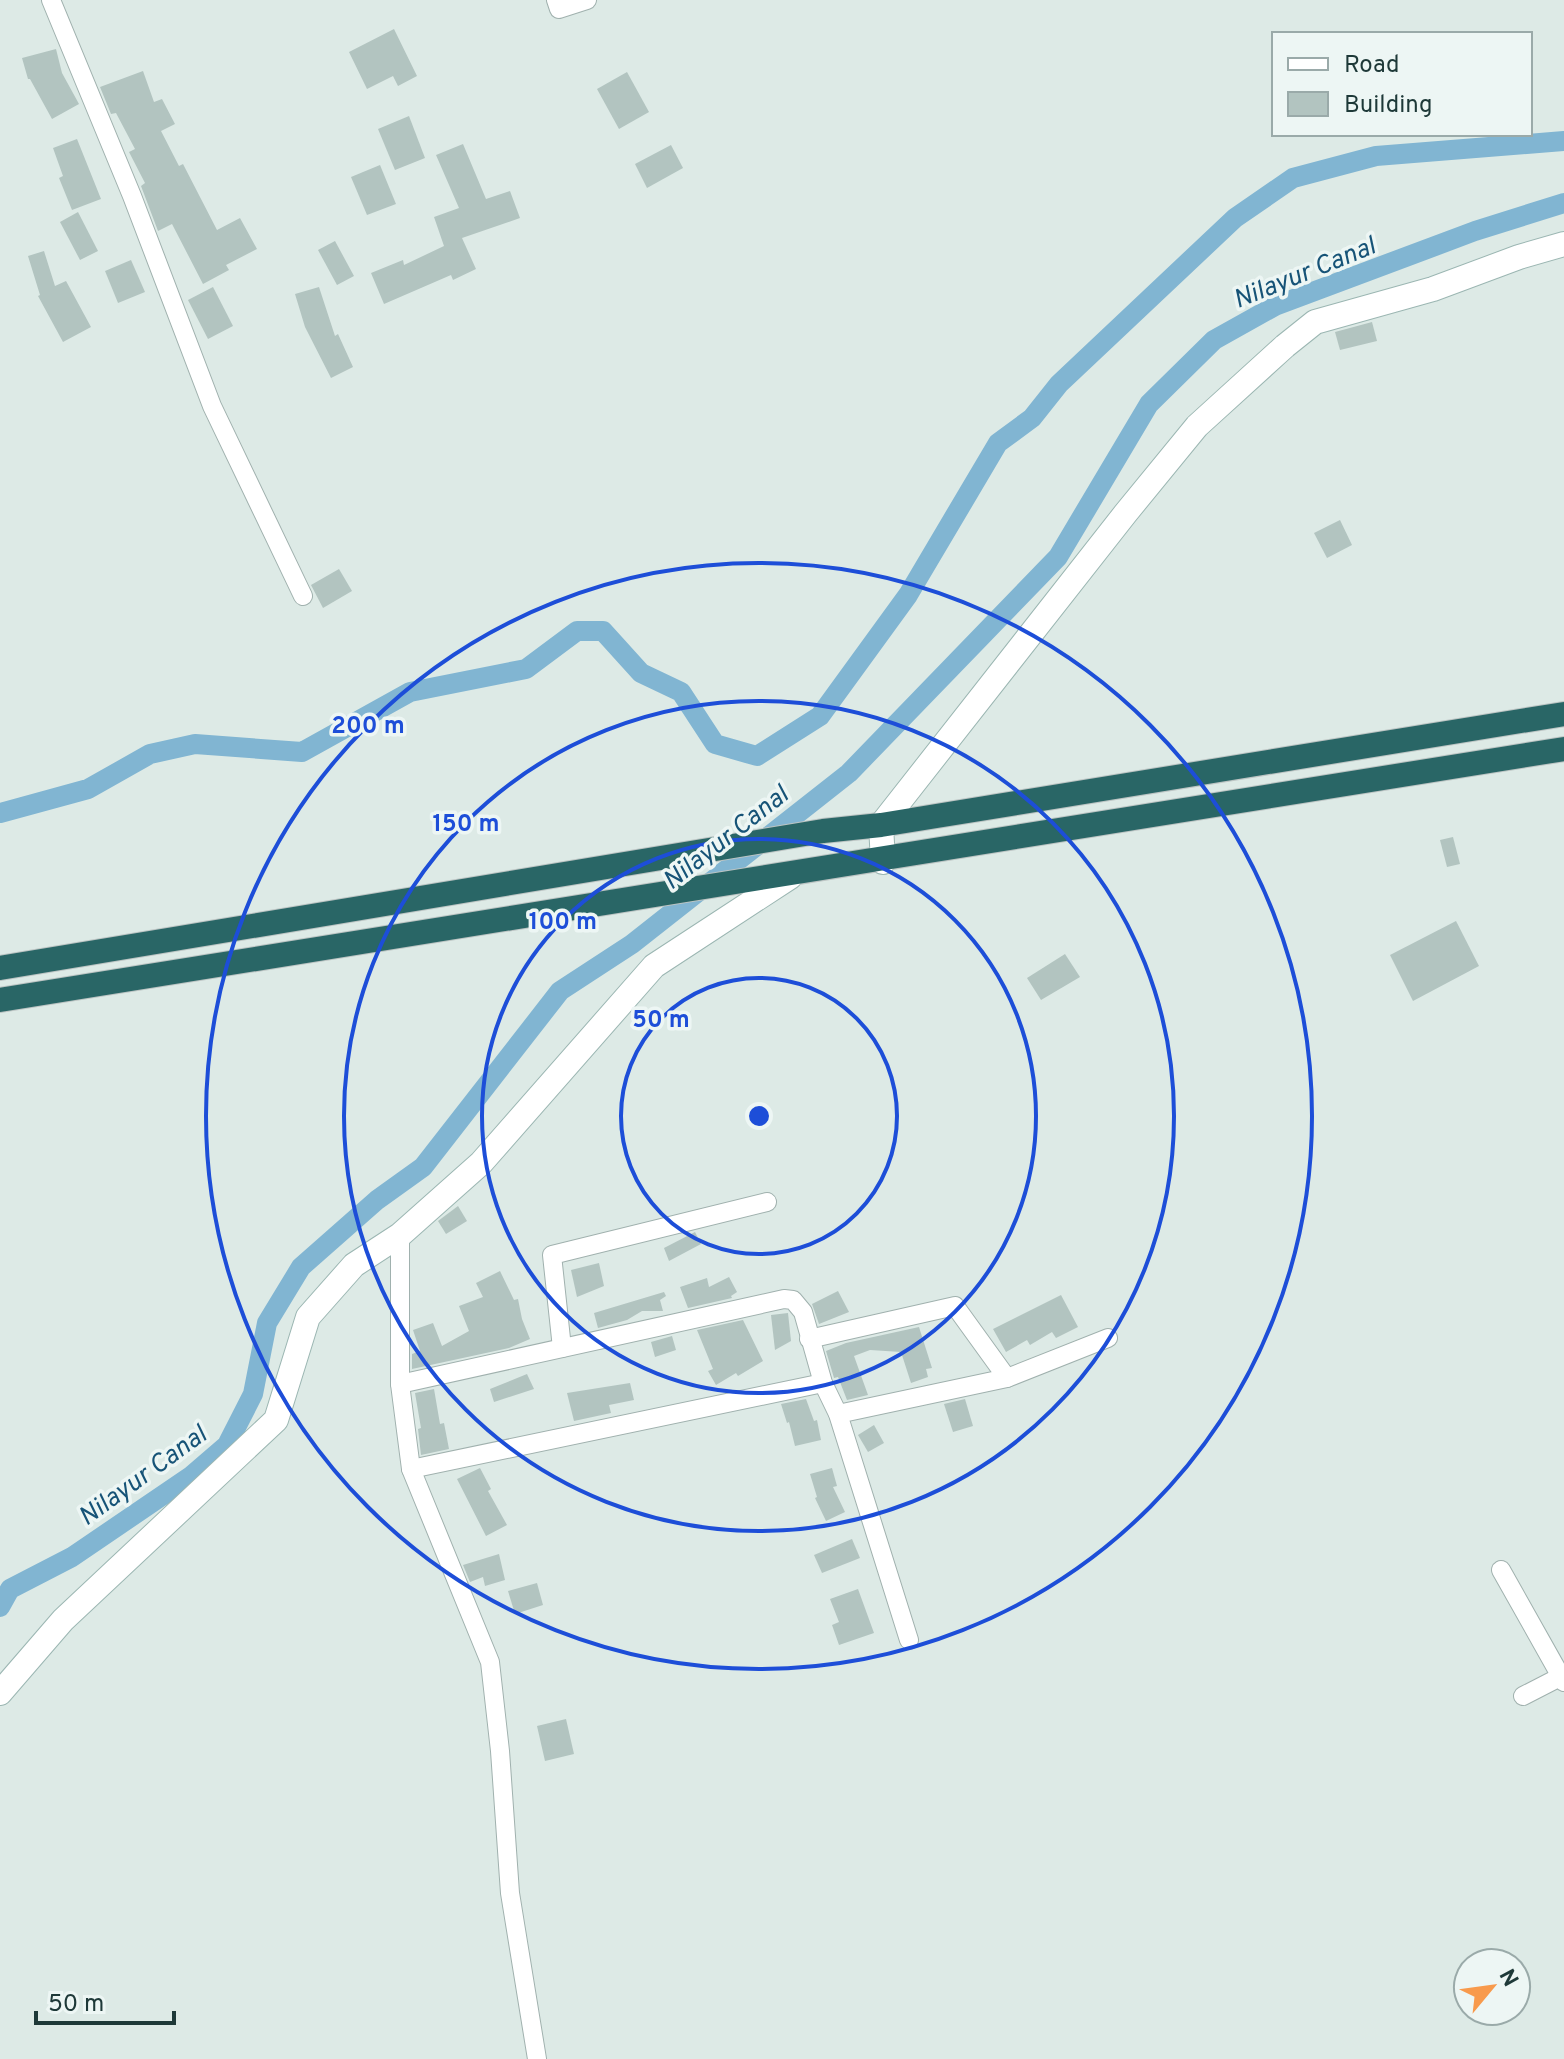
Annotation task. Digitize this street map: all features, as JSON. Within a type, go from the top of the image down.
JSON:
[{"type":"highway","points":[[0,968],[823,831],[881,825],[1564,714]]},
{"type":"highway","points":[[0,1000],[735,883],[790,877],[1564,749]]},
{"type":"street","points":[[51,0],[126,182],[212,406],[303,596]]},
{"type":"street","points":[[556,0],[559,9],[587,0]]},
{"type":"street","points":[[883,862],[881,825],[1197,426],[1285,346],[1315,322],[1433,289],[1564,244]]},
{"type":"street","points":[[0,1693],[63,1620],[276,1420],[308,1317],[354,1265],[400,1235],[481,1163],[654,966],[790,877]]},
{"type":"street","points":[[562,1348],[552,1255],[767,1202]]},
{"type":"street","points":[[400,1235],[400,1384],[411,1469],[490,1662],[510,1893],[537,2059]]},
{"type":"street","points":[[400,1384],[784,1299],[793,1300],[799,1306],[823,1383],[838,1414],[909,1640]]},
{"type":"street","points":[[809,1339],[955,1306],[1007,1378]]},
{"type":"street","points":[[838,1414],[1007,1378],[1108,1338]]},
{"type":"street","points":[[411,1469],[823,1383]]},
{"type":"street","points":[[1501,1570],[1563,1678],[1523,1696]]},
{"type":"building","points":[[394,29],[417,76],[398,86],[393,76],[367,89],[349,52]]},
{"type":"building","points":[[56,49],[62,73],[79,104],[52,119],[28,79],[22,58]]},
{"type":"building","points":[[143,71],[154,102],[162,99],[175,124],[161,131],[179,166],[183,164],[217,230],[240,218],[257,249],[226,265],[229,270],[203,284],[172,224],[158,231],[141,186],[145,183],[129,152],[135,149],[116,113],[111,114],[100,87]]},
{"type":"building","points":[[627,72],[649,112],[619,129],[597,89]]},
{"type":"building","points":[[409,116],[425,158],[395,170],[378,129]]},
{"type":"building","points":[[77,139],[101,199],[72,210],[59,178],[63,176],[53,148]]},
{"type":"building","points":[[463,144],[486,199],[510,191],[520,218],[462,238],[476,269],[453,280],[451,275],[384,304],[371,273],[403,260],[404,265],[444,246],[434,217],[459,208],[436,155]]},
{"type":"building","points":[[671,145],[683,168],[647,188],[635,164]]},
{"type":"building","points":[[380,165],[396,204],[367,215],[351,177]]},
{"type":"building","points":[[78,212],[98,251],[80,260],[60,222]]},
{"type":"building","points":[[335,241],[354,276],[337,285],[318,250]]},
{"type":"building","points":[[44,251],[55,286],[66,281],[91,327],[63,342],[38,296],[28,256]]},
{"type":"building","points":[[131,260],[145,292],[118,303],[105,271]]},
{"type":"building","points":[[213,287],[233,326],[208,339],[188,300]]},
{"type":"building","points":[[319,287],[335,336],[338,334],[353,367],[331,378],[305,327],[295,294]]},
{"type":"building","points":[[1372,322],[1377,341],[1340,350],[1335,332]]},
{"type":"building","points":[[1340,520],[1352,545],[1327,558],[1314,533]]},
{"type":"building","points":[[339,569],[352,591],[323,608],[311,585]]},
{"type":"building","points":[[1453,837],[1460,864],[1447,867],[1440,840]]},
{"type":"building","points":[[1456,921],[1479,966],[1413,1001],[1390,955]]},
{"type":"building","points":[[1065,954],[1080,977],[1041,1000],[1027,978]]},
{"type":"building","points":[[458,1206],[467,1221],[446,1234],[438,1221]]},
{"type":"building","points":[[695,1232],[701,1244],[669,1261],[664,1248]]},
{"type":"building","points":[[599,1263],[604,1286],[577,1297],[571,1270]]},
{"type":"building","points":[[500,1271],[514,1300],[518,1299],[530,1339],[509,1348],[412,1369],[412,1354],[420,1351],[413,1330],[433,1323],[442,1346],[469,1331],[459,1306],[483,1297],[476,1283]]},
{"type":"building","points":[[729,1277],[737,1292],[732,1298],[688,1308],[680,1287],[707,1278],[709,1287]]},
{"type":"building","points":[[838,1291],[849,1312],[819,1324],[812,1304]]},
{"type":"building","points":[[664,1292],[666,1296],[660,1300],[663,1311],[642,1311],[627,1320],[598,1328],[594,1313]]},
{"type":"building","points":[[1061,1295],[1078,1327],[1056,1338],[1052,1332],[1030,1345],[1027,1340],[1006,1352],[993,1329]]},
{"type":"building","points":[[788,1313],[791,1341],[775,1350],[771,1315]]},
{"type":"building","points":[[743,1320],[763,1361],[716,1385],[708,1371],[713,1369],[697,1330]]},
{"type":"building","points":[[919,1327],[932,1368],[926,1369],[928,1377],[911,1383],[901,1352],[870,1350],[854,1356],[868,1395],[847,1400],[838,1377],[834,1378],[826,1351],[846,1343]]},
{"type":"building","points":[[672,1336],[676,1350],[655,1357],[651,1342]]},
{"type":"building","points":[[527,1374],[534,1389],[494,1402],[490,1389]]},
{"type":"building","points":[[630,1383],[634,1400],[609,1405],[611,1413],[574,1421],[567,1393]]},
{"type":"building","points":[[434,1389],[440,1424],[444,1423],[449,1449],[421,1455],[418,1429],[421,1428],[415,1393]]},
{"type":"building","points":[[806,1399],[814,1421],[817,1420],[821,1440],[795,1446],[781,1404]]},
{"type":"building","points":[[965,1399],[973,1426],[953,1432],[944,1404]]},
{"type":"building","points":[[874,1425],[884,1443],[868,1452],[858,1435]]},
{"type":"building","points":[[480,1468],[491,1489],[488,1491],[507,1525],[486,1536],[457,1479]]},
{"type":"building","points":[[832,1468],[837,1486],[833,1487],[845,1512],[826,1521],[815,1498],[810,1474]]},
{"type":"building","points":[[852,1539],[860,1558],[822,1573],[814,1555]]},
{"type":"building","points":[[499,1554],[505,1580],[485,1586],[483,1577],[470,1582],[463,1565]]},
{"type":"building","points":[[537,1583],[543,1605],[515,1614],[508,1591]]},
{"type":"building","points":[[858,1589],[874,1633],[839,1645],[832,1625],[839,1622],[830,1599]]},
{"type":"building","points":[[566,1719],[574,1754],[545,1761],[537,1726]]},
{"type":"waterway","points":[[0,813],[88,789],[150,754],[195,744],[302,752],[410,692],[526,669],[577,631],[603,631],[641,673],[681,692],[715,744],[757,756],[820,716],[908,595],[998,443],[1032,418],[1059,384],[1235,218],[1293,178],[1376,156],[1564,141]]},
{"type":"waterway","name":"Nilayur Canal","points":[[0,1607],[10,1589],[72,1557],[191,1476],[227,1445],[253,1394],[267,1323],[301,1267],[377,1200],[423,1167],[560,991],[632,944],[849,773],[1058,557],[1149,404],[1214,340],[1275,306],[1475,231],[1564,203]]}]
